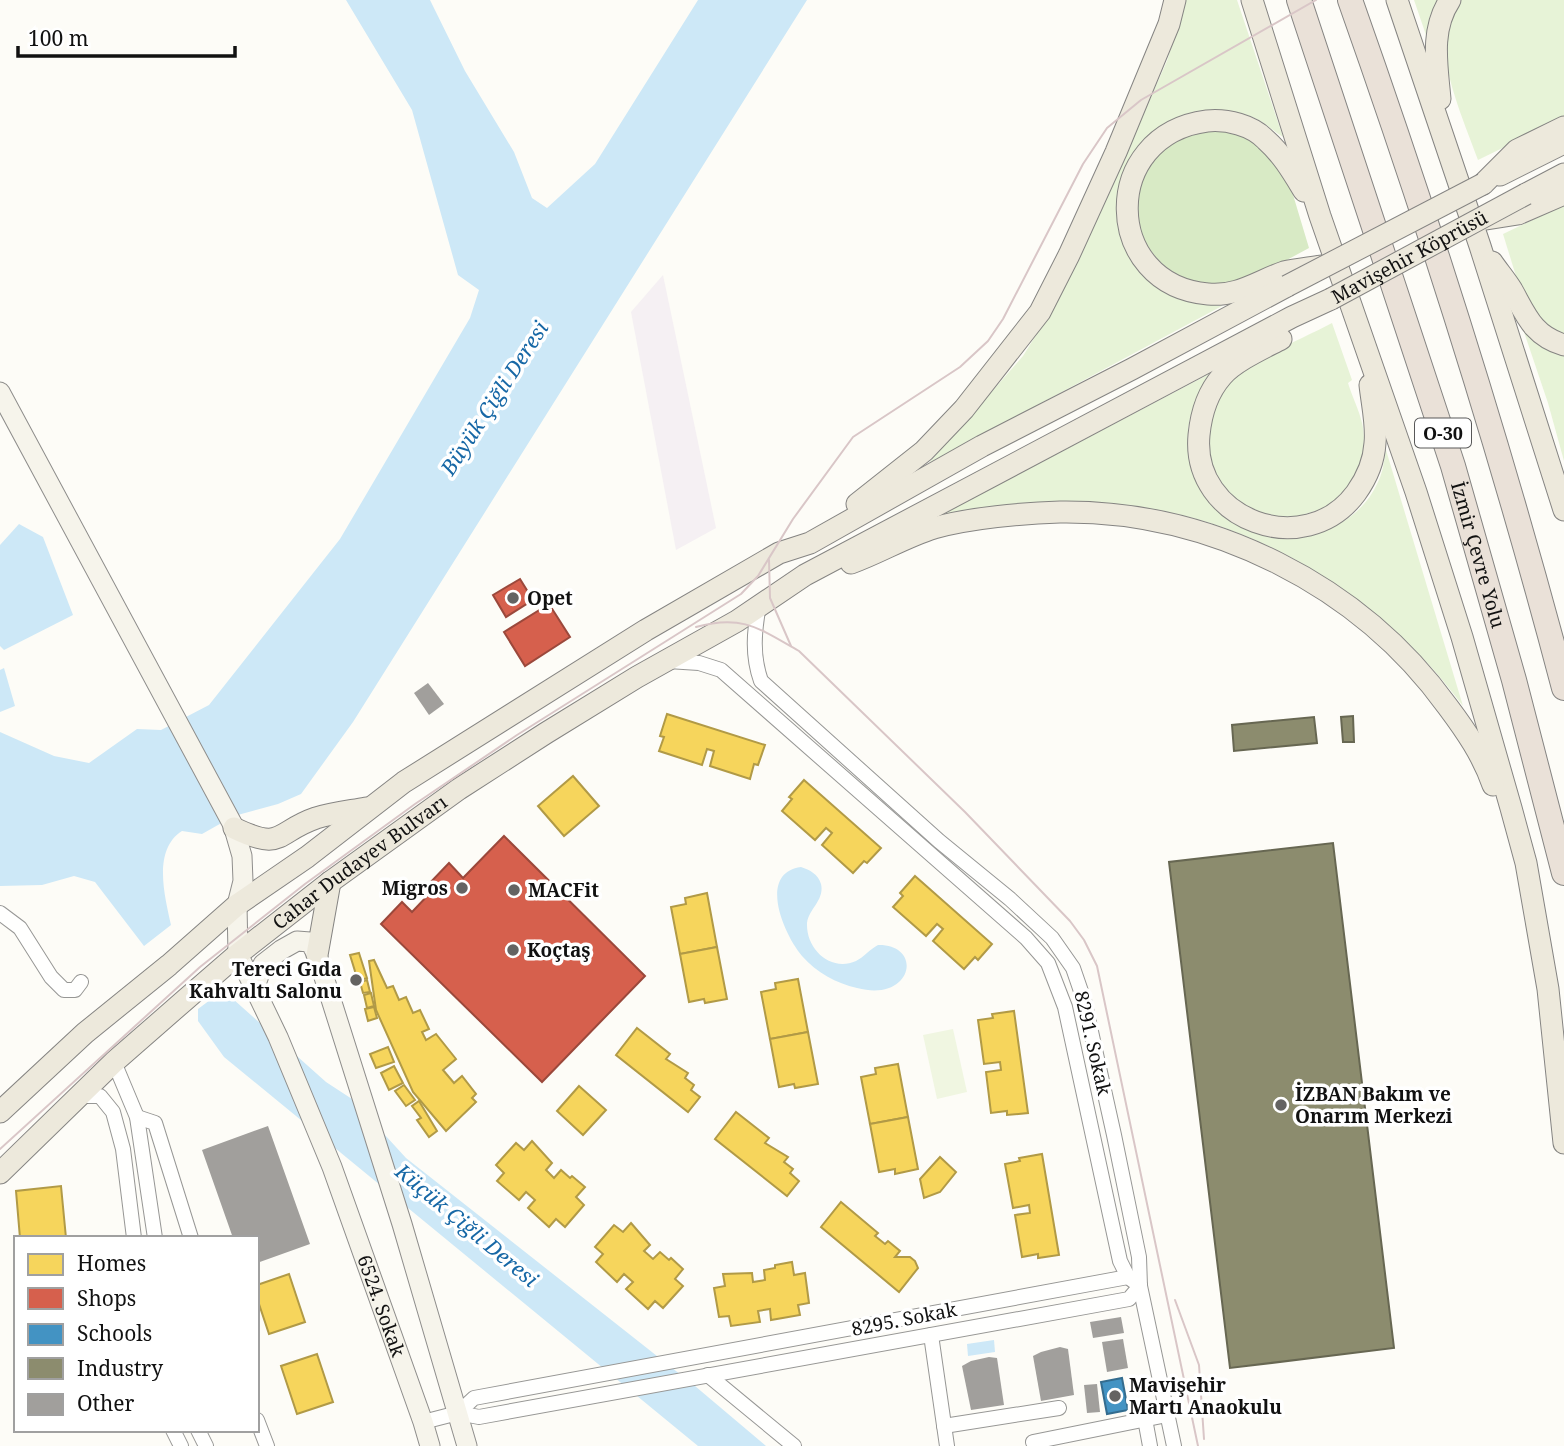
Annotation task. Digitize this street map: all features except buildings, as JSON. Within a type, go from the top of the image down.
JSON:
[{"type":"highway","name":"İzmir Çevre Yolu","points":[[1299,0],[1453,466],[1514,680],[1564,873]]},
{"type":"highway","name":"O-30","points":[[1350,0],[1443,275],[1564,688]]},
{"type":"main road","points":[[810,543],[924,451],[964,409],[1040,312],[1069,256],[1116,152],[1169,24],[1175,0]]},
{"type":"main road","points":[[1252,0],[1320,216],[1462,637],[1526,863],[1548,989],[1564,1143]]},
{"type":"main road","points":[[1397,0],[1444,136],[1564,510]]},
{"type":"main road","points":[[1444,136],[1437,63],[1437,29],[1450,0]]},
{"type":"main road","points":[[1286,279],[1224,294],[1188,290],[1167,282],[1149,267],[1138,252],[1131,233],[1127,215],[1128,189],[1137,166],[1150,148],[1167,133],[1188,124],[1211,121],[1244,126],[1265,138],[1284,160],[1320,216]]},
{"type":"main road","points":[[1518,158],[1564,127]]},
{"type":"main road","points":[[1518,158],[1564,144]]},
{"type":"main road","name":"Mavişehir Köprüsü","points":[[1286,279],[1329,265],[1483,184],[1518,158]]},
{"type":"main road","points":[[1530,200],[1564,174]]},
{"type":"main road","points":[[1530,200],[1564,194]]},
{"type":"main road","name":"Mavişehir Köprüsü","points":[[1292,325],[1331,299],[1477,220],[1530,200]]},
{"type":"main road","points":[[1480,246],[1511,288],[1530,324],[1564,345]]},
{"type":"main road","points":[[810,543],[982,446],[1144,363],[1286,279]]},
{"type":"main road","points":[[1292,325],[1223,374],[1209,396],[1201,420],[1198,444],[1202,466],[1213,488],[1226,504],[1259,524],[1301,528],[1326,520],[1348,503],[1361,485],[1371,465],[1376,443],[1367,351]]},
{"type":"main road","points":[[805,575],[1292,325]]},
{"type":"main road","points":[[805,575],[854,562],[934,528],[1060,512],[1118,516],[1179,525],[1238,545],[1288,567],[1335,596],[1379,630],[1426,676],[1464,728],[1488,769],[1535,914]]},
{"type":"main road","name":"Cahar Dudayev Bulvarı","points":[[0,1112],[85,1033],[237,905],[307,857],[404,782],[592,663],[779,553],[810,543]]},
{"type":"main road","name":"Cahar Dudayev Bulvarı","points":[[0,1173],[114,1062],[238,954],[330,882],[459,789],[546,733],[737,621],[805,575]]},
{"type":"main road","points":[[235,830],[258,840],[278,838],[315,818],[371,807]]},
{"type":"main road","points":[[317,955],[330,882]]},
{"type":"street","points":[[0,392],[235,830],[242,856],[243,881],[237,905],[238,954]]},
{"type":"street","name":"8291. Sokak","points":[[759,605],[753,636],[756,667],[761,681],[1052,938],[1073,968],[1084,1000],[1139,1257],[1134,1281]]},
{"type":"street","name":"8291. Sokak","points":[[667,661],[699,663],[721,670],[1026,938],[1048,963],[1065,1007],[1120,1261],[1134,1281],[1174,1446]]},
{"type":"street","points":[[0,913],[20,928],[51,976],[64,990],[75,990],[80,982]]},
{"type":"street","points":[[255,987],[263,964],[297,941],[310,942],[317,955]]},
{"type":"street","name":"6524. Sokak","points":[[238,954],[278,1037],[332,1167],[430,1446]]},
{"type":"street","name":"6524. Sokak","points":[[317,955],[402,1224],[467,1446]]},
{"type":"street","points":[[114,1062],[137,1117],[155,1236]]},
{"type":"street","points":[[80,1096],[100,1096],[113,1112],[123,1149],[134,1236]]},
{"type":"street","points":[[137,1117],[155,1123],[190,1236]]},
{"type":"street","name":"8295. Sokak","points":[[1134,1281],[1129,1299],[479,1417],[458,1413],[474,1398],[594,1374],[1134,1281]]},
{"type":"street","points":[[931,1335],[947,1446]]},
{"type":"street","points":[[703,1376],[794,1446]]},
{"type":"street","points":[[944,1426],[1059,1408]]},
{"type":"street","points":[[423,1422],[458,1413]]},
{"type":"street","points":[[1032,1442],[1167,1415]]},
{"type":"street","points":[[1145,1419],[1150,1446]]},
{"type":"street","points":[[259,1425],[267,1446]]},
{"type":"shaded area","points":[[663,275],[716,528],[676,550],[631,312]]},
{"type":"green space","points":[[1186,0],[1237,0],[1283,137],[1257,119],[1237,112],[1198,111],[1178,117],[1146,138],[1133,154],[1120,183],[1118,214],[1120,224],[1162,287],[1170,294],[1190,302],[1222,306],[929,463],[1023,356],[1054,306],[1088,238],[1167,61]]},
{"type":"green space","points":[[1414,0],[1437,0],[1426,35]]},
{"type":"green space","points":[[1460,0],[1564,0],[1564,118],[1478,160],[1454,95],[1446,59],[1446,29]]},
{"type":"green space","points":[[1219,129],[1254,140],[1288,178],[1309,248],[1285,261],[1285,265],[1259,276],[1232,285],[1213,286],[1192,281],[1173,272],[1158,260],[1147,245],[1137,208],[1140,188],[1148,168],[1167,144],[1186,133]]},
{"type":"green space","points":[[1564,205],[1564,335],[1545,325],[1520,289],[1503,234]]},
{"type":"green space","points":[[1332,323],[1352,380],[1348,383],[1362,423],[1362,458],[1354,479],[1340,498],[1328,507],[1305,514],[1305,519],[1267,517],[1235,498],[1217,474],[1209,447],[1213,415],[1224,389],[1240,373],[1279,349]]},
{"type":"green space","points":[[1524,332],[1564,355],[1564,461],[1548,403]]},
{"type":"green space","points":[[1211,373],[1190,417],[1189,453],[1201,479],[1230,520],[1249,530],[1270,536],[1291,537],[1313,534],[1333,527],[1351,516],[1367,501],[1380,478],[1386,450],[1463,706],[1429,664],[1390,626],[1348,593],[1302,563],[1253,539],[1202,521],[1149,508],[1095,503],[1036,505],[937,517]]},
{"type":"green space","points":[[953,1029],[967,1092],[937,1099],[923,1035]]},
{"type":"water","name":"Büyük Çiğli Deresi","points":[[346,0],[430,0],[465,71],[514,152],[532,198],[547,208],[595,164],[698,0],[807,0],[353,722],[301,794],[278,804],[234,816],[202,834],[182,831],[173,839],[167,850],[163,875],[171,925],[144,946],[95,882],[74,876],[42,885],[0,886],[0,732],[54,756],[89,763],[137,729],[161,730],[209,705],[340,539],[470,318],[479,290],[458,275],[412,110]]},
{"type":"water","points":[[19,524],[43,537],[73,615],[4,650],[0,646],[0,545]]},
{"type":"water","points":[[4,668],[15,706],[0,712],[0,670]]},
{"type":"water","points":[[801,867],[813,873],[821,884],[822,890],[807,925],[811,943],[816,950],[830,961],[847,964],[856,961],[878,945],[893,947],[902,953],[906,962],[906,972],[900,981],[890,987],[876,990],[857,988],[827,976],[802,956],[782,920],[777,892],[780,880],[788,872]]},
{"type":"water","name":"Küçük Çiğli Deresi","points":[[218,994],[233,999],[326,1082],[352,1099],[406,1158],[695,1386],[766,1446],[698,1446],[224,1057],[198,1021],[198,1009]]},
{"type":"water","points":[[994,1340],[995,1352],[968,1356],[967,1344]]},
{"type":"tram line","points":[[0,1149],[200,967],[305,884],[415,804],[517,735],[741,594],[758,576],[793,519],[853,437],[960,367],[988,341],[1003,319],[1083,164],[1107,128],[1141,100],[1316,0]]},
{"type":"tram line","points":[[769,560],[770,598],[791,646]]},
{"type":"tram line","points":[[696,627],[712,623],[739,623],[762,630],[799,651],[965,812],[1070,921],[1084,940],[1097,966],[1198,1446]]},
{"type":"tram line","points":[[1175,1300],[1199,1365],[1204,1439]]},
{"type":"place","name":"Opet","points":[[513,598]]},
{"type":"place","name":"Migros","points":[[462,888]]},
{"type":"place","name":"MACFit","points":[[514,890]]},
{"type":"place","name":"Koçtaş","points":[[513,950]]},
{"type":"place","name":"Tereci Gıda Kahvaltı Salonu","points":[[356,980]]},
{"type":"place","name":"İZBAN Bakım ve Onarım Merkezi","points":[[1281,1105]]},
{"type":"place","name":"Mavişehir Martı Anaokulu","points":[[1115,1396]]}]
